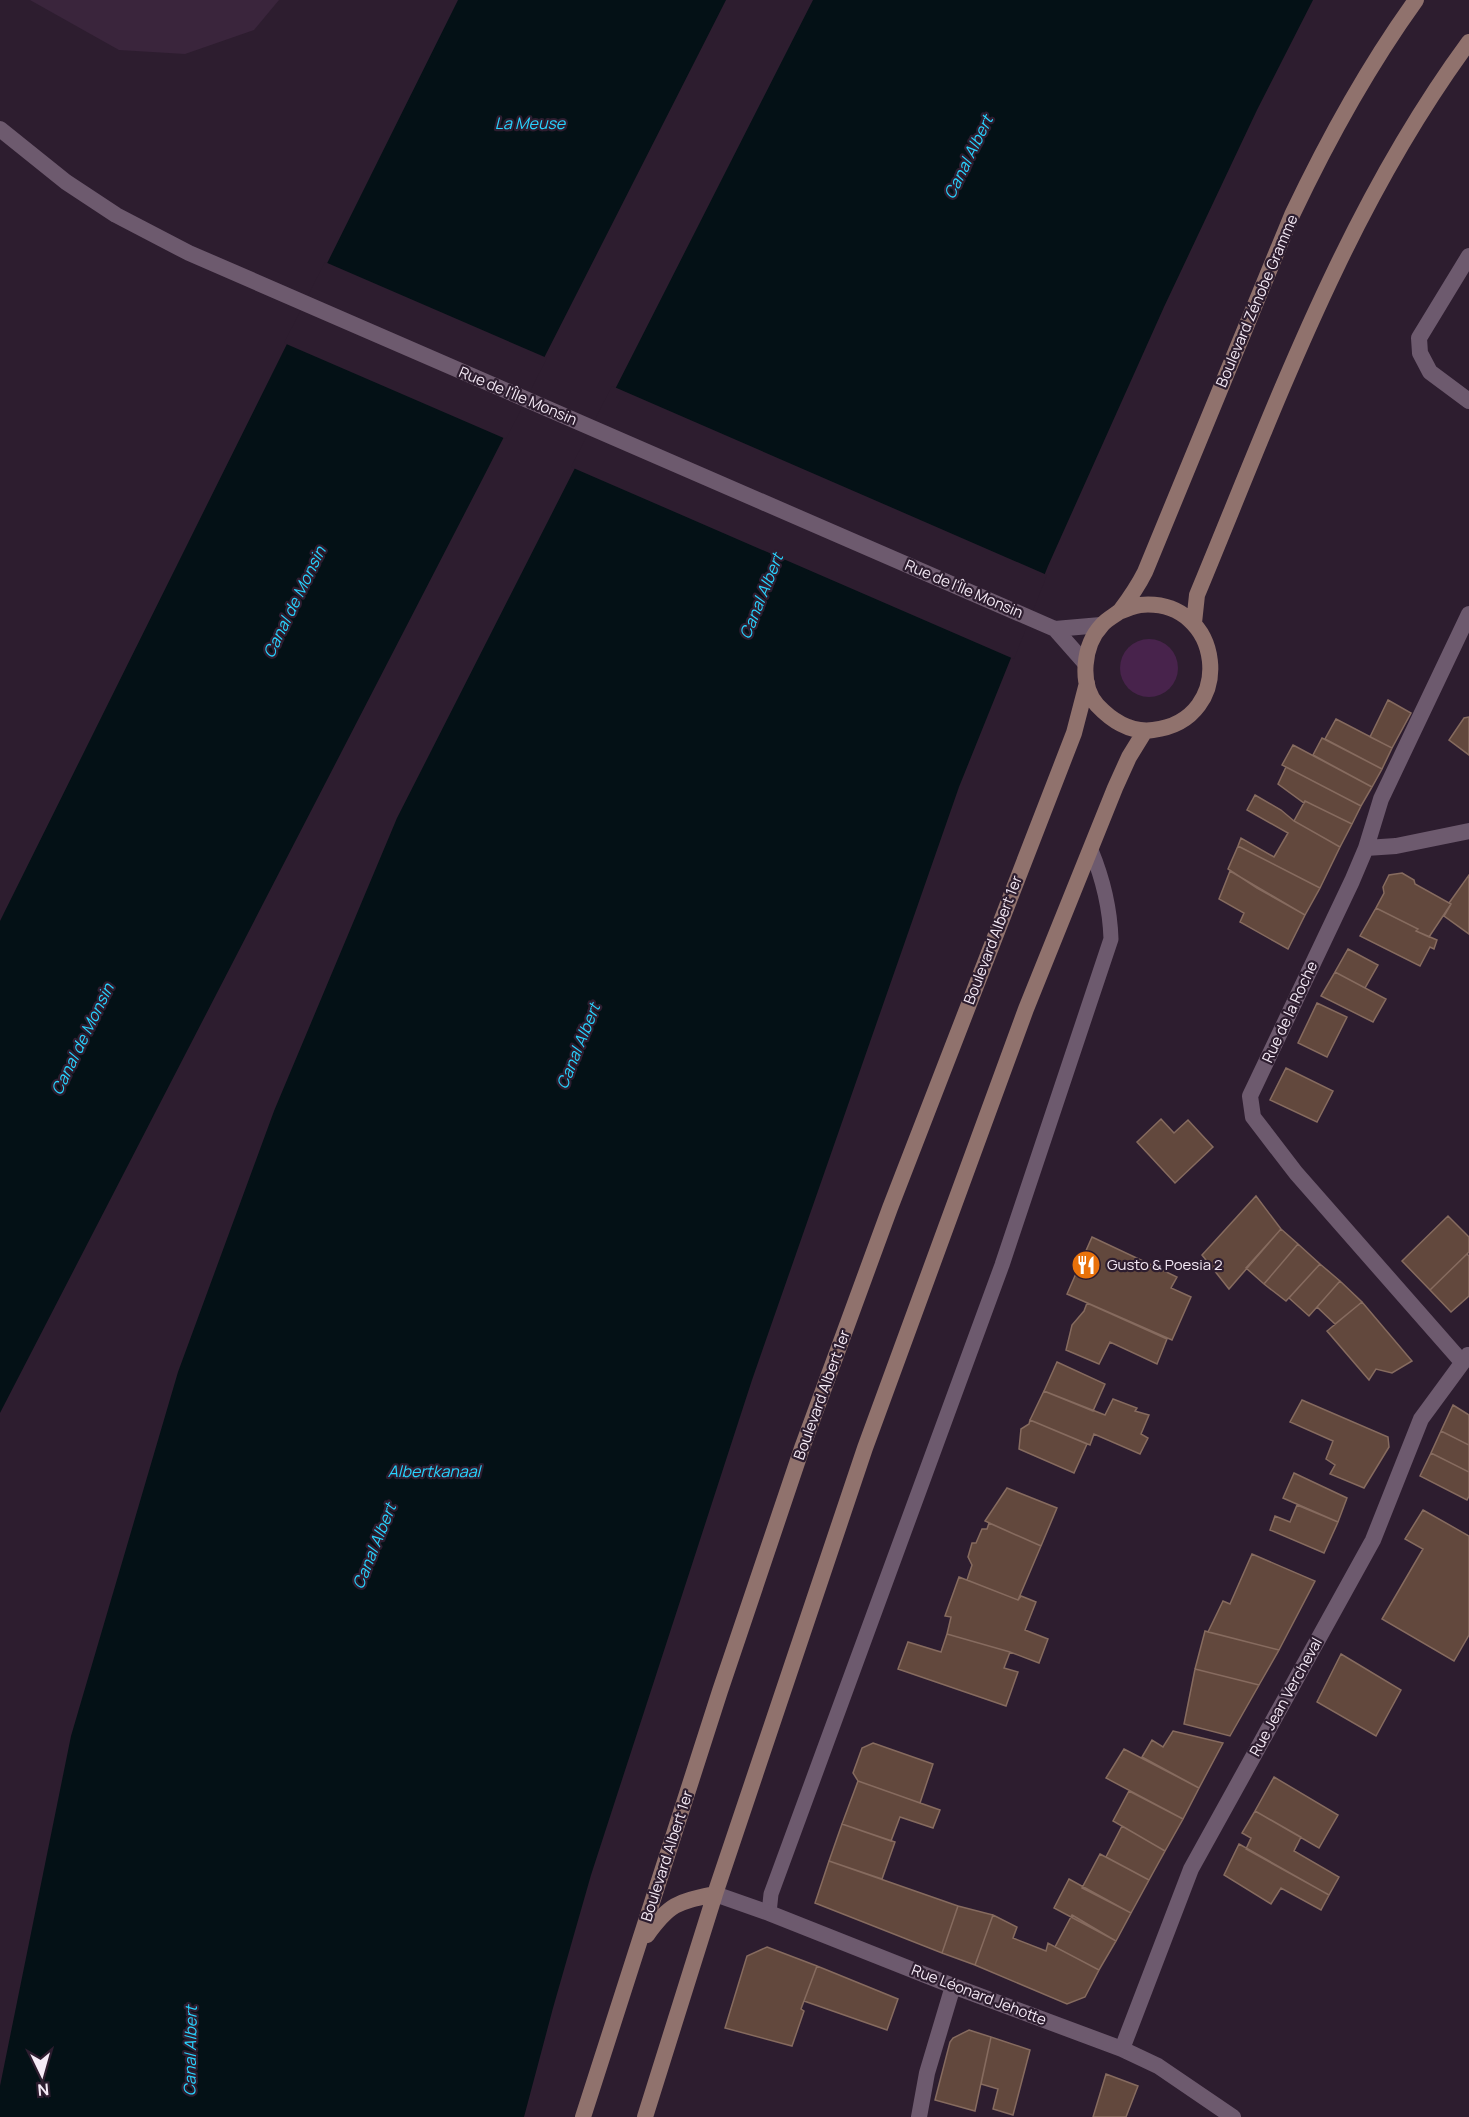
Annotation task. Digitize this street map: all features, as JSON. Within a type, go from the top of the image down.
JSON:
[{"type":"main road","name":"Boulevard Zénobe Gramme","points":[[1119,612],[1138,585],[1156,549],[1281,241],[1318,161],[1347,105],[1416,0]]},
{"type":"main road","points":[[1194,623],[1197,595],[1328,282],[1403,140],[1469,42]]},
{"type":"main road","name":"Boulevard Zénobe Gramme","points":[[1139,605],[1161,605],[1194,623],[1208,647],[1212,668],[1208,689],[1198,707],[1183,721],[1165,729],[1145,731],[1125,727],[1108,717],[1094,702],[1086,683],[1085,663],[1090,643],[1101,625],[1119,612],[1139,605]]},
{"type":"main road","name":"Boulevard Albert 1er","points":[[583,2117],[720,1691],[799,1458],[894,1197],[1066,755],[1081,709],[1086,683]]},
{"type":"main road","points":[[645,2117],[715,1894],[865,1449],[1026,1009],[1129,757],[1145,731]]},
{"type":"main road","points":[[637,1949],[662,1913],[691,1899],[715,1894]]},
{"type":"street","name":"Rue de l'Île Monsin","points":[[0,129],[66,182],[116,215],[189,253],[1055,629],[1085,663]]},
{"type":"street","points":[[1469,256],[1419,338],[1420,353],[1430,372],[1469,401]]},
{"type":"street","name":"Rue de la Roche","points":[[1466,1358],[1296,1173],[1253,1118],[1250,1096],[1366,848],[1381,800],[1469,614]]},
{"type":"street","name":"Rue de l'Île Monsin","points":[[1055,629],[1101,625]]},
{"type":"street","points":[[1366,848],[1396,846],[1469,831]]},
{"type":"street","name":"Rue Jean Vercheval","points":[[1122,2049],[1191,1869],[1373,1540],[1421,1419],[1466,1358]]},
{"type":"street","name":"Rue Léonard Jehotte","points":[[715,1894],[1122,2049],[1158,2066],[1233,2117]]},
{"type":"street","points":[[919,2117],[927,2073],[953,1986]]},
{"type":"lane","points":[[769,1913],[771,1894],[1002,1265],[1111,939],[1108,903],[1102,875],[1091,850]]},
{"type":"shaded area","points":[[30,0],[279,0],[254,30],[185,54],[119,50]]},
{"type":"shaded area","points":[[1149,639],[1165,644],[1173,652],[1178,668],[1173,684],[1165,692],[1149,697],[1133,692],[1125,684],[1120,668],[1125,652],[1133,644]]},
{"type":"water","name":"La Meuse","points":[[458,0],[726,0],[483,478],[0,1413],[0,921]]},
{"type":"water","name":"Albertkanaal","points":[[813,0],[1313,0],[1257,110],[1164,307],[1048,566],[959,787],[752,1380],[591,1875],[524,2117],[0,2117],[0,2086],[71,1736],[178,1372],[274,1111],[397,818]]},
{"type":"pier","points":[[325,262],[547,358],[506,439],[284,343]]},
{"type":"pier","points":[[612,386],[1047,575],[1014,659],[571,467]]},
{"type":"building","points":[[1388,700],[1411,713],[1392,748],[1370,737]]},
{"type":"building","points":[[1469,717],[1469,755],[1449,740],[1464,718]]},
{"type":"building","points":[[1336,719],[1392,748],[1382,769],[1325,739]]},
{"type":"building","points":[[1322,738],[1382,769],[1372,787],[1313,755]]},
{"type":"building","points":[[1293,745],[1372,787],[1361,806],[1282,765]]},
{"type":"building","points":[[1286,767],[1361,806],[1352,824],[1305,801],[1304,803],[1278,784]]},
{"type":"building","points":[[1255,795],[1281,810],[1294,821],[1340,847],[1320,888],[1238,846],[1241,838],[1274,857],[1288,833],[1247,810]]},
{"type":"building","points":[[1305,801],[1352,824],[1340,847],[1294,821]]},
{"type":"building","points":[[1238,846],[1320,888],[1305,915],[1228,869]]},
{"type":"building","points":[[1230,871],[1305,915],[1288,949],[1240,922],[1244,913],[1219,899]]},
{"type":"building","points":[[1402,873],[1414,880],[1415,884],[1451,904],[1429,937],[1376,908],[1384,893],[1383,887],[1389,875]]},
{"type":"building","points":[[1469,875],[1469,934],[1444,916],[1451,904],[1449,903]]},
{"type":"building","points":[[1376,908],[1437,940],[1434,949],[1430,947],[1420,966],[1360,936]]},
{"type":"building","points":[[1348,949],[1378,965],[1365,988],[1335,972]]},
{"type":"building","points":[[1335,972],[1386,999],[1373,1022],[1321,996]]},
{"type":"building","points":[[1317,1003],[1347,1017],[1327,1057],[1298,1043]]},
{"type":"building","points":[[1286,1068],[1333,1091],[1317,1122],[1270,1100]]},
{"type":"building","points":[[1161,1119],[1174,1133],[1188,1120],[1213,1147],[1175,1183],[1137,1142]]},
{"type":"building","points":[[1256,1196],[1281,1229],[1229,1289],[1202,1255]]},
{"type":"building","points":[[1448,1216],[1469,1237],[1469,1252],[1430,1290],[1402,1261]]},
{"type":"building","points":[[1281,1229],[1298,1244],[1264,1284],[1246,1268]]},
{"type":"building","points":[[1092,1237],[1177,1277],[1171,1288],[1191,1297],[1172,1340],[1067,1294]]},
{"type":"building","points":[[1298,1244],[1320,1264],[1286,1301],[1264,1284]]},
{"type":"building","points":[[1467,1254],[1469,1256],[1469,1296],[1451,1312],[1430,1290]]},
{"type":"building","points":[[1320,1264],[1340,1281],[1309,1316],[1289,1298]]},
{"type":"building","points":[[1340,1281],[1362,1302],[1335,1324],[1317,1307]]},
{"type":"building","points":[[1362,1302],[1412,1361],[1392,1373],[1376,1369],[1369,1380],[1327,1331]]},
{"type":"building","points":[[1087,1303],[1167,1339],[1157,1364],[1110,1342],[1099,1364],[1066,1350],[1072,1325],[1084,1311]]},
{"type":"building","points":[[1057,1362],[1105,1384],[1093,1411],[1044,1391]]},
{"type":"building","points":[[1044,1391],[1105,1415],[1113,1399],[1137,1408],[1135,1411],[1149,1415],[1141,1434],[1148,1438],[1140,1454],[1094,1434],[1090,1445],[1030,1420]]},
{"type":"building","points":[[1302,1400],[1388,1437],[1389,1447],[1364,1488],[1330,1474],[1335,1465],[1326,1459],[1333,1441],[1290,1422]]},
{"type":"building","points":[[1453,1405],[1469,1415],[1469,1445],[1441,1431]]},
{"type":"building","points":[[1030,1420],[1087,1444],[1074,1473],[1019,1449],[1021,1429],[1029,1424]]},
{"type":"building","points":[[1441,1431],[1469,1445],[1469,1472],[1431,1453]]},
{"type":"building","points":[[1431,1453],[1469,1472],[1467,1500],[1420,1476]]},
{"type":"building","points":[[1294,1473],[1347,1498],[1338,1522],[1283,1498]]},
{"type":"building","points":[[1007,1488],[1057,1508],[1041,1546],[985,1521]]},
{"type":"building","points":[[1297,1505],[1338,1522],[1324,1553],[1270,1530],[1275,1516],[1290,1522]]},
{"type":"building","points":[[1423,1510],[1469,1536],[1469,1635],[1454,1661],[1382,1619],[1423,1549],[1405,1539]]},
{"type":"building","points":[[989,1523],[1041,1546],[1018,1600],[967,1580],[972,1565],[968,1557],[972,1543],[976,1543],[982,1529],[987,1529]]},
{"type":"building","points":[[1252,1554],[1315,1581],[1279,1650],[1208,1632],[1223,1601],[1230,1604]]},
{"type":"building","points":[[959,1577],[1018,1600],[1021,1596],[1036,1602],[1025,1630],[1048,1639],[1039,1663],[947,1634],[951,1617],[945,1616]]},
{"type":"building","points":[[1205,1631],[1279,1650],[1259,1685],[1195,1669]]},
{"type":"building","points":[[947,1634],[1010,1652],[1004,1668],[1018,1672],[1006,1706],[898,1669],[908,1642],[941,1652]]},
{"type":"building","points":[[1341,1654],[1401,1690],[1376,1736],[1317,1702]]},
{"type":"building","points":[[1195,1669],[1259,1685],[1230,1736],[1184,1724]]},
{"type":"building","points":[[1173,1731],[1223,1743],[1199,1788],[1142,1757],[1152,1740],[1163,1747]]},
{"type":"building","points":[[873,1743],[933,1764],[920,1803],[858,1781],[853,1773],[862,1748]]},
{"type":"building","points":[[1124,1749],[1199,1788],[1183,1819],[1106,1778]]},
{"type":"building","points":[[1274,1777],[1338,1815],[1319,1848],[1255,1811]]},
{"type":"building","points":[[858,1781],[940,1810],[933,1828],[900,1817],[891,1841],[842,1824]]},
{"type":"building","points":[[1129,1791],[1183,1819],[1165,1851],[1113,1821]]},
{"type":"building","points":[[1255,1811],[1301,1837],[1294,1851],[1339,1877],[1329,1895],[1246,1849],[1251,1838],[1242,1833]]},
{"type":"building","points":[[842,1824],[895,1842],[882,1879],[829,1861]]},
{"type":"building","points":[[1122,1826],[1165,1851],[1149,1880],[1106,1857]]},
{"type":"building","points":[[1239,1844],[1329,1895],[1321,1910],[1281,1888],[1271,1904],[1224,1875]]},
{"type":"building","points":[[1100,1854],[1149,1880],[1131,1913],[1082,1888]]},
{"type":"building","points":[[829,1861],[958,1906],[942,1953],[815,1903]]},
{"type":"building","points":[[1069,1879],[1131,1913],[1116,1941],[1054,1908]]},
{"type":"building","points":[[958,1906],[993,1915],[975,1965],[942,1953]]},
{"type":"building","points":[[993,1915],[1017,1927],[1013,1938],[1046,1951],[1048,1943],[1099,1970],[1085,1997],[1067,2004],[975,1965]]},
{"type":"building","points":[[1072,1915],[1116,1941],[1099,1970],[1055,1947]]},
{"type":"building","points":[[767,1947],[817,1966],[801,2009],[804,2011],[792,2046],[725,2028],[747,1956]]},
{"type":"building","points":[[817,1966],[898,1999],[887,2030],[804,2001]]},
{"type":"building","points":[[969,2030],[991,2037],[975,2111],[935,2100],[950,2042]]},
{"type":"building","points":[[991,2037],[1030,2050],[1013,2115],[993,2109],[998,2089],[981,2084]]},
{"type":"building","points":[[1106,2074],[1138,2086],[1126,2117],[1093,2117]]},
{"type":"place","name":"Gusto & Poesia 2","points":[[1086,1265]]},
{"type":"water label","name":"Canal Albert","points":[[968,157]]},
{"type":"water label","name":"Canal Albert","points":[[761,596]]},
{"type":"water label","name":"Canal de Monsin","points":[[294,602]]},
{"type":"water label","name":"Canal de Monsin","points":[[82,1039]]},
{"type":"water label","name":"Canal Albert","points":[[578,1046]]},
{"type":"water label","name":"Canal Albert","points":[[374,1546]]},
{"type":"water label","name":"Canal Albert","points":[[190,2051]]}]
